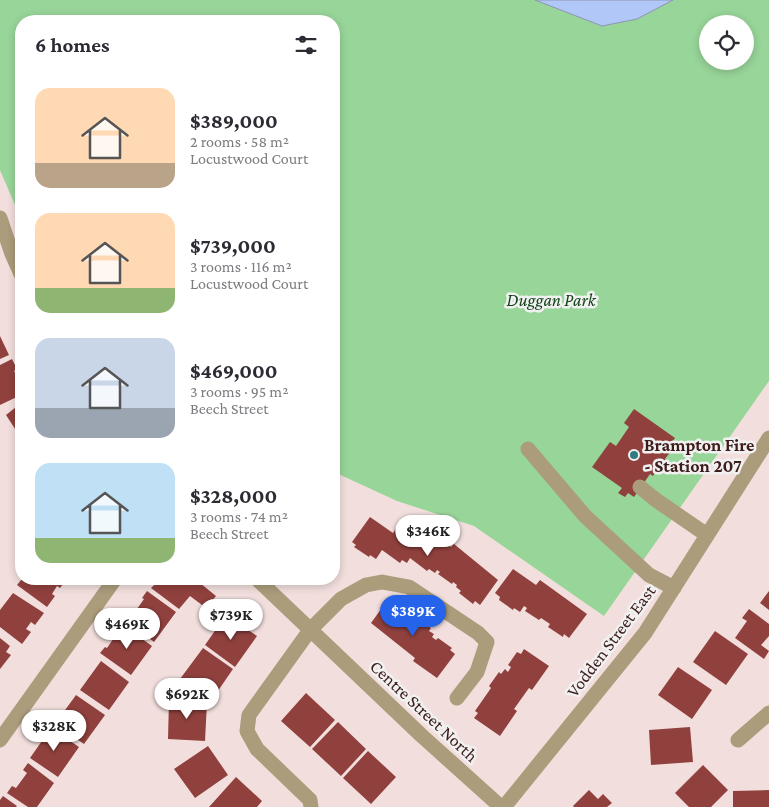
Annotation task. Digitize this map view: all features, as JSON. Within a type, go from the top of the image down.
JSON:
[{"type":"street","points":[[0,218],[15,261]]},
{"type":"street","name":"Vodden Street East","points":[[502,807],[645,633],[769,438]]},
{"type":"street","points":[[528,449],[585,516],[650,575],[674,588]]},
{"type":"street","points":[[640,487],[708,536]]},
{"type":"street","points":[[311,807],[310,800],[257,749],[248,731],[249,715],[310,630],[341,599],[366,585],[382,582],[409,588],[478,633],[487,642],[477,672],[457,698]]},
{"type":"street","points":[[0,740],[111,585]]},
{"type":"street","name":"Centre Street North","points":[[263,585],[422,736],[502,807]]},
{"type":"street","points":[[738,740],[769,713]]},
{"type":"green space","name":"Duggan Park","points":[[0,0],[769,0],[769,381],[604,616],[474,526],[397,501],[340,475],[340,15],[15,15],[15,205],[0,170]]},
{"type":"water","points":[[535,0],[673,0],[637,19],[602,26]]},
{"type":"building","points":[[0,336],[9,355],[0,359]]},
{"type":"building","points":[[12,359],[15,365],[15,398],[0,405],[0,365]]},
{"type":"building","points":[[15,408],[15,429],[6,415]]},
{"type":"building","name":"Brampton Fire - Station 207","points":[[634,409],[675,438],[668,448],[671,451],[665,459],[670,463],[664,471],[659,467],[653,476],[650,474],[634,497],[628,493],[625,497],[618,493],[622,488],[592,467],[610,442],[616,446],[629,427],[624,423]]},
{"type":"building","points":[[370,517],[393,533],[401,521],[424,538],[429,531],[451,547],[454,544],[498,580],[480,605],[475,601],[473,604],[459,593],[461,591],[456,587],[457,585],[453,582],[452,584],[438,574],[440,572],[437,570],[435,573],[429,569],[427,571],[410,558],[407,563],[402,560],[400,563],[382,550],[376,559],[370,555],[369,557],[354,547],[356,545],[352,542]]},
{"type":"building","points":[[513,569],[536,585],[540,580],[587,614],[569,638],[564,634],[563,637],[548,627],[550,624],[541,618],[539,620],[525,611],[527,608],[524,606],[520,612],[514,608],[513,610],[499,600],[500,597],[495,593]]},
{"type":"building","points":[[17,585],[62,585],[60,588],[57,586],[52,594],[55,596],[47,607]]},
{"type":"building","points":[[154,585],[202,585],[216,596],[206,608],[190,596],[179,609],[151,588]]},
{"type":"building","points":[[147,591],[176,612],[154,642],[125,620],[129,614],[132,616],[144,599],[142,598]]},
{"type":"building","points":[[769,591],[769,610],[760,603]]},
{"type":"building","points":[[13,593],[44,613],[35,625],[31,622],[26,629],[31,632],[22,644],[0,627],[0,610]]},
{"type":"building","points":[[389,598],[394,602],[397,599],[410,609],[408,611],[414,616],[412,618],[415,620],[417,618],[431,628],[429,631],[434,634],[432,637],[436,640],[438,638],[452,648],[450,650],[455,654],[437,678],[413,661],[415,658],[371,623]]},
{"type":"building","points":[[749,609],[769,624],[769,636],[761,645],[769,651],[764,659],[735,638],[747,621],[742,618]]},
{"type":"building","points":[[226,615],[257,636],[235,667],[205,645]]},
{"type":"building","points":[[121,624],[152,646],[131,675],[100,653],[105,647],[107,648]]},
{"type":"building","points":[[715,631],[748,654],[726,685],[693,662]]},
{"type":"building","points":[[0,638],[10,646],[6,652],[11,655],[0,669]]},
{"type":"building","points":[[203,648],[233,669],[211,701],[180,679]]},
{"type":"building","points":[[524,649],[549,666],[532,690],[529,688],[514,709],[517,711],[500,736],[474,718],[478,713],[475,711],[491,688],[489,686],[499,672],[501,674],[505,669],[508,672],[511,667],[508,665],[517,652],[521,654]]},
{"type":"building","points":[[101,661],[129,682],[109,710],[80,690]]},
{"type":"building","points":[[678,667],[712,690],[692,719],[658,695]]},
{"type":"building","points":[[306,693],[335,720],[310,747],[281,721]]},
{"type":"building","points":[[76,695],[105,715],[84,744],[55,724]]},
{"type":"building","points":[[169,700],[207,702],[205,741],[168,739]]},
{"type":"building","points":[[338,722],[366,749],[341,776],[312,749]]},
{"type":"building","points":[[690,727],[693,762],[651,765],[649,730]]},
{"type":"building","points":[[51,728],[79,747],[58,777],[30,758]]},
{"type":"building","points":[[208,746],[228,775],[195,798],[174,769]]},
{"type":"building","points":[[368,751],[396,777],[371,804],[343,778]]},
{"type":"building","points":[[28,763],[54,783],[37,807],[28,807],[7,793],[12,786],[16,788],[27,773],[23,770]]},
{"type":"building","points":[[703,765],[728,790],[711,807],[689,807],[675,793]]},
{"type":"building","points":[[236,777],[262,801],[257,807],[209,807]]},
{"type":"building","points":[[589,790],[598,799],[603,794],[612,803],[607,807],[574,807]]},
{"type":"building","points":[[769,790],[769,807],[733,807],[733,791]]},
{"type":"building","points":[[3,796],[17,806],[0,807],[0,800]]},
{"type":"place","name":"Brampton Fire - Station 207","points":[[634,455]]}]
